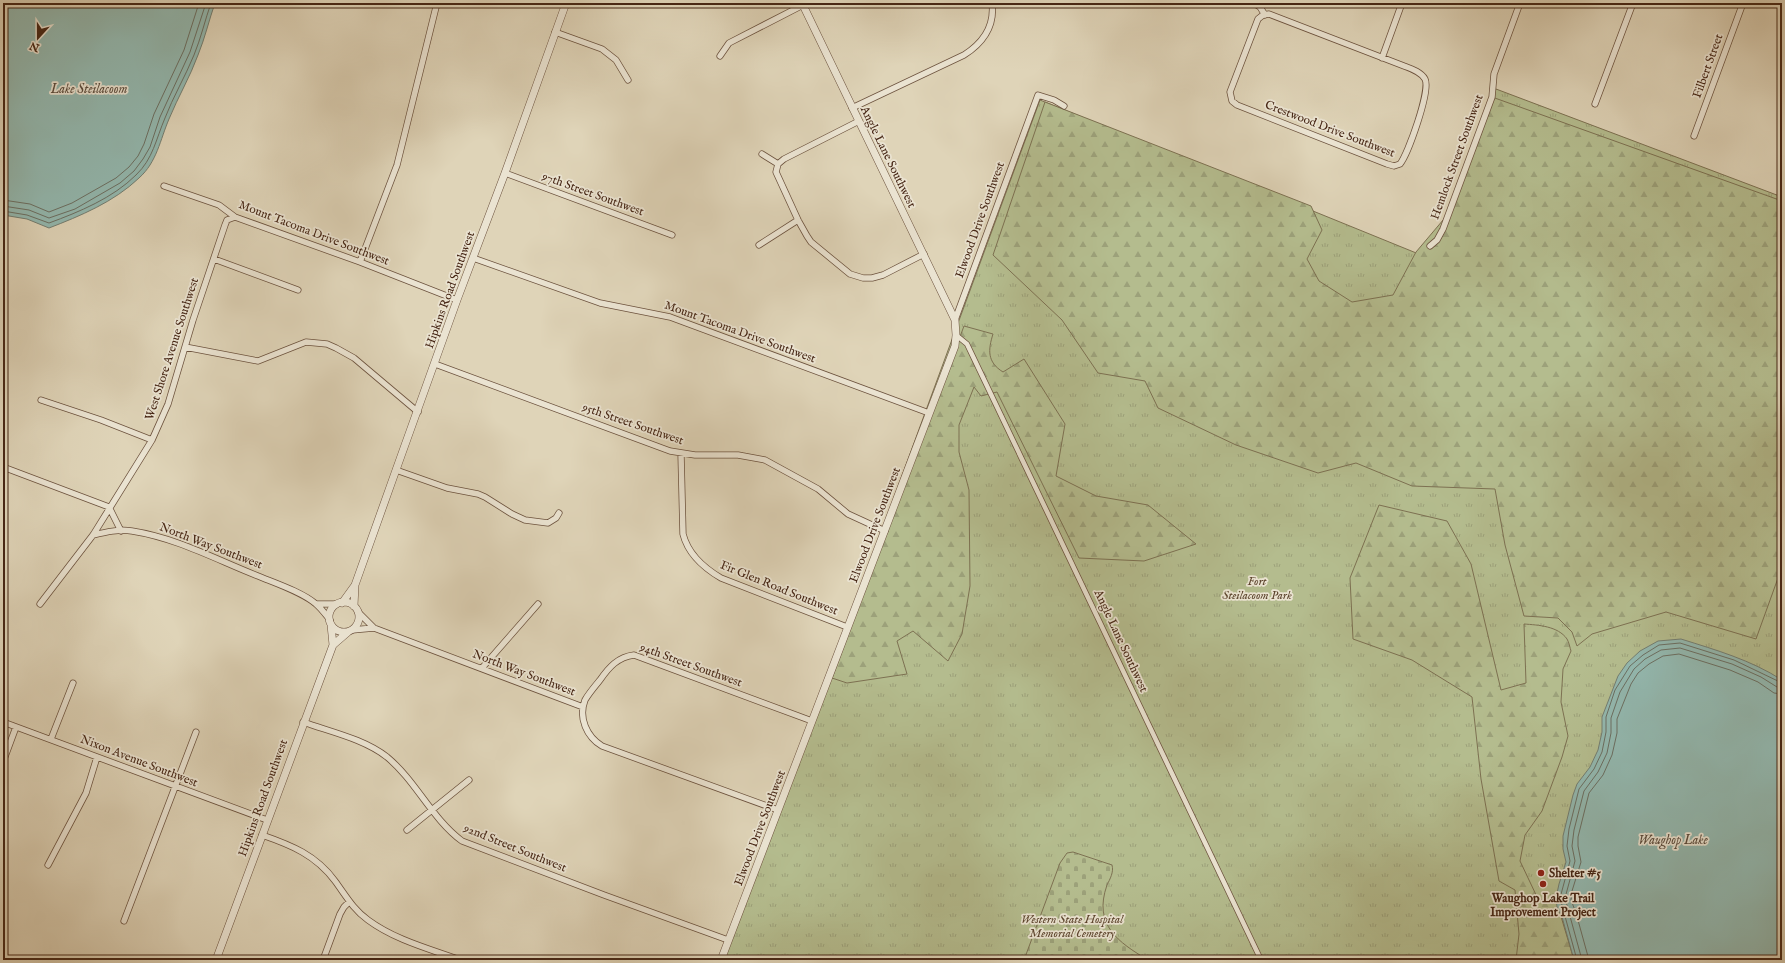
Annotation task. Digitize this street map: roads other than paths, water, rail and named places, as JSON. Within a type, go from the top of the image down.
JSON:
[{"type":"street","points":[[360,262],[397,165],[437,3]]},
{"type":"street","name":"Hipkins Road Southwest","points":[[340,604],[355,585],[457,300],[505,173],[566,3]]},
{"type":"street","points":[[852,108],[964,55],[975,48],[986,35],[991,23],[993,11],[992,3]]},
{"type":"street","points":[[1254,3],[1260,7],[1265,15]]},
{"type":"street","points":[[1382,58],[1402,3]]},
{"type":"street","name":"Hemlock Street Southwest","points":[[1430,246],[1437,240],[1443,229],[1492,97],[1494,74],[1520,3]]},
{"type":"street","points":[[1595,104],[1633,3]]},
{"type":"street","name":"Filbert Street","points":[[1694,136],[1743,3]]},
{"type":"street","points":[[720,56],[729,43],[802,4]]},
{"type":"street","name":"Angle Lane Southwest","points":[[802,4],[955,320]]},
{"type":"street","name":"Crestwood Drive Southwest","points":[[1269,14],[1416,71],[1425,79],[1427,85],[1422,108],[1401,162],[1394,166],[1237,105],[1232,101],[1230,92],[1258,19],[1265,15],[1269,14]]},
{"type":"street","points":[[555,32],[602,49],[616,60],[628,80]]},
{"type":"street","name":"Elwood Drive Southwest","points":[[721,960],[955,346],[955,320],[1038,96],[1054,100],[1064,106]]},
{"type":"street","points":[[859,121],[784,159],[778,164],[776,172],[798,220],[811,242],[854,276],[872,278],[883,275],[924,254]]},
{"type":"street","points":[[762,154],[778,164]]},
{"type":"street","name":"97th Street Southwest","points":[[505,173],[672,235]]},
{"type":"street","name":"Mount Tacoma Drive Southwest","points":[[164,186],[219,205],[235,217],[360,262],[457,300]]},
{"type":"street","name":"West Shore Avenue Southwest","points":[[40,604],[93,535],[152,440],[168,404],[193,320],[227,220],[235,217]]},
{"type":"street","points":[[759,245],[798,220]]},
{"type":"street","name":"Mount Tacoma Drive Southwest","points":[[473,258],[600,303],[670,317],[929,413]]},
{"type":"street","points":[[214,259],[298,290]]},
{"type":"street","name":"Angle Lane Southwest","points":[[956,335],[966,344],[1260,960]]},
{"type":"street","points":[[185,348],[258,361],[301,343],[312,341],[320,343],[336,348],[354,358],[418,412]]},
{"type":"street","name":"95th Street Southwest","points":[[435,364],[670,451],[681,454],[738,455],[765,460],[818,489],[848,514],[885,531]]},
{"type":"street","points":[[42,400],[101,420],[152,440]]},
{"type":"street","name":"Fir Glen Road Southwest","points":[[681,454],[683,534],[686,546],[698,560],[711,572],[721,578],[847,627]]},
{"type":"street","points":[[3,467],[109,507],[121,531]]},
{"type":"street","points":[[396,470],[447,488],[478,494],[506,511],[525,520],[548,523],[556,518],[559,513]]},
{"type":"street","name":"North Way Southwest","points":[[93,535],[130,531],[148,534],[187,546],[285,587],[316,604],[331,623]]},
{"type":"street","name":"Hipkins Road Southwest","points":[[355,585],[356,609]]},
{"type":"street","name":"North Way Southwest","points":[[316,604],[340,604]]},
{"type":"street","points":[[340,604],[356,609],[358,622],[350,631],[338,631],[331,623],[331,611],[340,604]]},
{"type":"street","points":[[482,668],[538,604]]},
{"type":"street","name":"North Way Southwest","points":[[356,609],[374,628],[583,707],[586,729],[591,737],[602,746],[778,810]]},
{"type":"street","points":[[3,613],[3,617]]},
{"type":"street","name":"Hipkins Road Southwest","points":[[216,960],[303,722],[333,645],[331,623]]},
{"type":"street","name":"North Way Southwest","points":[[350,631],[374,628]]},
{"type":"street","name":"Hipkins Road Southwest","points":[[333,645],[350,631]]},
{"type":"street","name":"94th Street Southwest","points":[[583,707],[589,693],[609,667],[622,659],[634,655],[812,721]]},
{"type":"street","points":[[51,739],[73,683]]},
{"type":"street","name":"Nixon Avenue Southwest","points":[[3,722],[267,820]]},
{"type":"street","name":"92nd Street Southwest","points":[[303,722],[362,743],[381,753],[398,768],[449,831],[462,841],[728,940]]},
{"type":"street","points":[[3,762],[16,727]]},
{"type":"street","points":[[124,921],[196,732]]},
{"type":"street","points":[[48,865],[86,793],[96,757]]},
{"type":"street","points":[[407,830],[469,780]]},
{"type":"street","points":[[262,835],[292,846],[318,861],[358,912],[381,928],[397,936],[460,960]]},
{"type":"street","points":[[323,960],[340,914],[349,902]]},
{"type":"water","name":"Lake Steilacoom","points":[[3,3],[215,3],[195,63],[166,127],[154,158],[145,172],[129,187],[96,208],[49,228],[27,219],[3,215]]},
{"type":"water","name":"Waughop Lake","points":[[1681,639],[1746,661],[1782,680],[1782,960],[1574,960],[1562,917],[1557,907],[1556,898],[1566,862],[1563,849],[1563,836],[1573,795],[1577,784],[1590,767],[1598,750],[1602,732],[1602,717],[1618,676],[1627,663],[1640,651],[1658,641]]},
{"type":"place","name":"Shelter #5","points":[[1541,873]]},
{"type":"place","name":"Waughop Lake Trail Improvement Project","points":[[1543,884]]},
{"type":"park label","name":"Fort Steilacoom Park","points":[[1257,588]]},
{"type":"park label","name":"Western State Hospital Memorial Cemetery","points":[[1072,926]]}]
